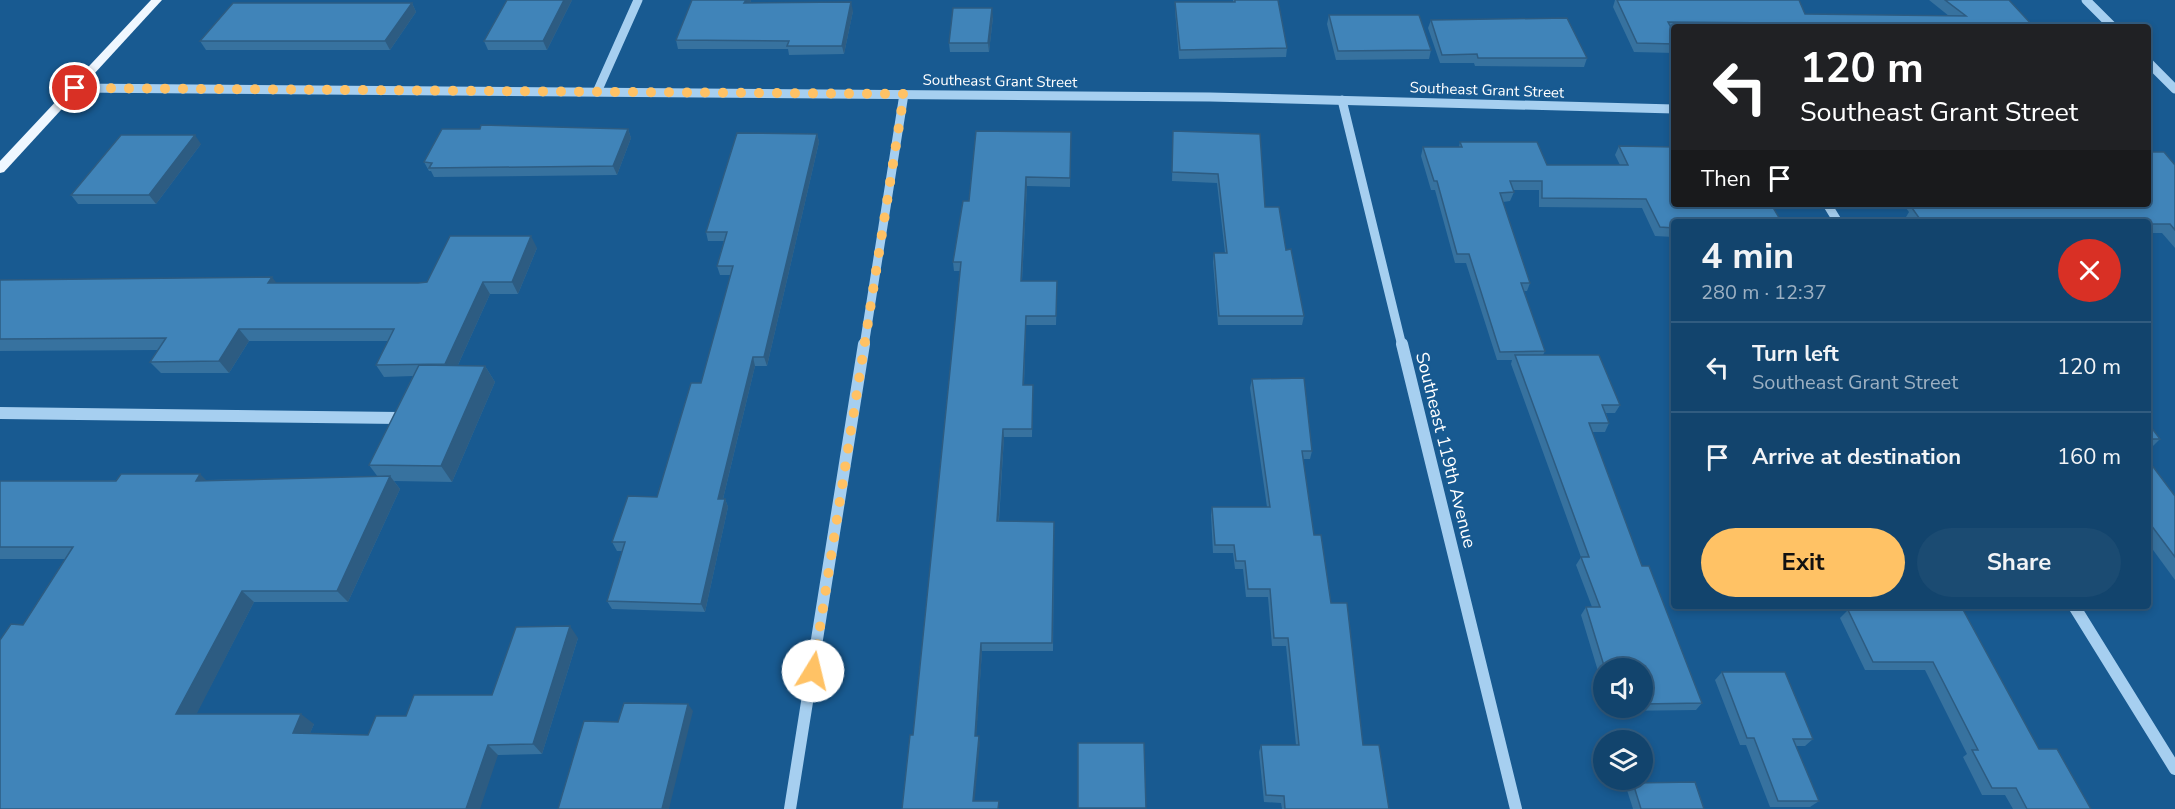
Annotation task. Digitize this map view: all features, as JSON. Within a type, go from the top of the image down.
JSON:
[{"type":"main road","points":[[0,169],[157,0]]},
{"type":"street","points":[[597,92],[638,0]]},
{"type":"street","points":[[2086,0],[2110,24]]},
{"type":"street","points":[[2151,65],[2175,89]]},
{"type":"street","name":"Southeast Grant Street","points":[[75,88],[904,94],[1342,100],[1671,109]]},
{"type":"street","points":[[790,809],[904,94]]},
{"type":"street","name":"Southeast 119th Avenue","points":[[1342,100],[1516,809]]},
{"type":"street","points":[[0,413],[399,418]]},
{"type":"street","points":[[2076,609],[2175,769]]},
{"type":"building","points":[[507,0],[564,0],[543,41],[484,41]]},
{"type":"building","points":[[692,0],[746,0],[744,3],[851,2],[842,46],[787,46],[789,41],[676,40]]},
{"type":"building","points":[[1235,0],[1278,0],[1287,48],[1180,50],[1175,2],[1235,2]]},
{"type":"building","points":[[1617,0],[1799,0],[1805,14],[1966,16],[1945,0],[2009,0],[2031,24],[1668,22],[1671,28],[1671,44],[1637,43]]},
{"type":"building","points":[[233,3],[412,3],[385,41],[200,41]]},
{"type":"building","points":[[953,8],[992,8],[988,43],[949,43]]},
{"type":"building","points":[[1329,15],[1419,15],[1431,50],[1338,51]]},
{"type":"building","points":[[1567,18],[1587,58],[1478,58],[1477,54],[1442,55],[1431,20]]},
{"type":"building","points":[[481,125],[628,129],[613,166],[429,168],[432,163],[424,162],[442,129],[480,129]]},
{"type":"building","points":[[976,131],[1071,132],[1070,178],[1026,177],[1021,281],[1057,281],[1056,316],[1026,316],[1023,385],[1033,385],[1032,429],[1003,429],[997,521],[1054,522],[1052,643],[981,643],[975,736],[979,736],[973,801],[999,801],[998,809],[902,809],[910,735],[913,735],[961,262],[953,262],[963,201],[969,201]]},
{"type":"building","points":[[1173,131],[1260,134],[1265,207],[1279,207],[1286,250],[1291,249],[1304,316],[1219,316],[1214,253],[1227,253],[1218,174],[1172,172]]},
{"type":"building","points":[[737,133],[817,134],[764,357],[753,357],[718,499],[725,499],[701,604],[607,601],[625,542],[612,542],[628,496],[657,497],[691,383],[701,383],[733,266],[717,266],[727,232],[706,232]]},
{"type":"building","points":[[121,135],[195,135],[149,195],[71,195]]},
{"type":"building","points":[[1460,142],[1537,142],[1547,165],[1628,165],[1619,146],[1671,147],[1671,207],[1773,207],[1780,219],[1671,219],[1671,228],[1660,227],[1646,199],[1542,198],[1542,181],[1510,181],[1514,192],[1500,193],[1530,283],[1521,283],[1545,351],[1500,352],[1469,254],[1457,254],[1437,181],[1434,181],[1423,147],[1462,147]]},
{"type":"building","points":[[2151,151],[2164,152],[2175,165],[2175,230],[2170,224],[2151,224],[2151,219],[1920,219],[1912,208],[2151,207]]},
{"type":"building","points":[[450,236],[531,236],[512,282],[483,282],[445,364],[376,365],[394,329],[239,329],[219,361],[150,362],[166,338],[0,339],[0,280],[272,277],[268,283],[418,283],[427,282]]},
{"type":"building","points":[[1515,355],[1599,355],[1620,405],[1602,405],[1609,423],[1589,423],[1642,566],[1649,566],[1702,703],[1653,704],[1653,658],[1602,658],[1586,607],[1600,607],[1581,557],[1589,557]]},
{"type":"building","points":[[419,365],[485,366],[441,466],[369,465]]},
{"type":"building","points":[[1304,378],[1312,451],[1302,451],[1314,535],[1321,535],[1331,603],[1347,603],[1363,745],[1379,745],[1389,809],[1285,809],[1284,796],[1266,795],[1261,745],[1299,745],[1288,638],[1274,638],[1270,589],[1248,589],[1245,561],[1236,561],[1234,545],[1215,545],[1212,507],[1270,507],[1252,379]]},
{"type":"building","points":[[2151,427],[2160,439],[2151,439]]},
{"type":"building","points":[[2151,464],[2175,496],[2175,557],[2151,525]]},
{"type":"building","points":[[121,474],[200,474],[196,481],[390,476],[337,591],[242,591],[176,714],[301,714],[293,733],[368,735],[376,716],[406,716],[414,695],[492,695],[516,627],[570,626],[533,744],[488,745],[466,809],[0,809],[0,640],[11,624],[23,625],[73,547],[0,547],[0,481],[116,481]]},
{"type":"building","points":[[1963,609],[2039,749],[2057,749],[2091,809],[2027,809],[2016,788],[1992,788],[1972,750],[1978,750],[1933,662],[1873,662],[1848,610]]},
{"type":"building","points":[[1722,672],[1785,672],[1813,739],[1793,739],[1819,801],[1778,801],[1754,738],[1747,738]]},
{"type":"building","points":[[624,703],[688,704],[662,809],[558,809],[584,721],[618,722]]},
{"type":"building","points":[[1078,743],[1144,743],[1146,808],[1078,808]]},
{"type":"building","points":[[1695,782],[1704,809],[1641,809],[1635,790],[1653,790],[1653,783]]},
{"type":"route","points":[[75,88],[904,94],[813,671]]}]
